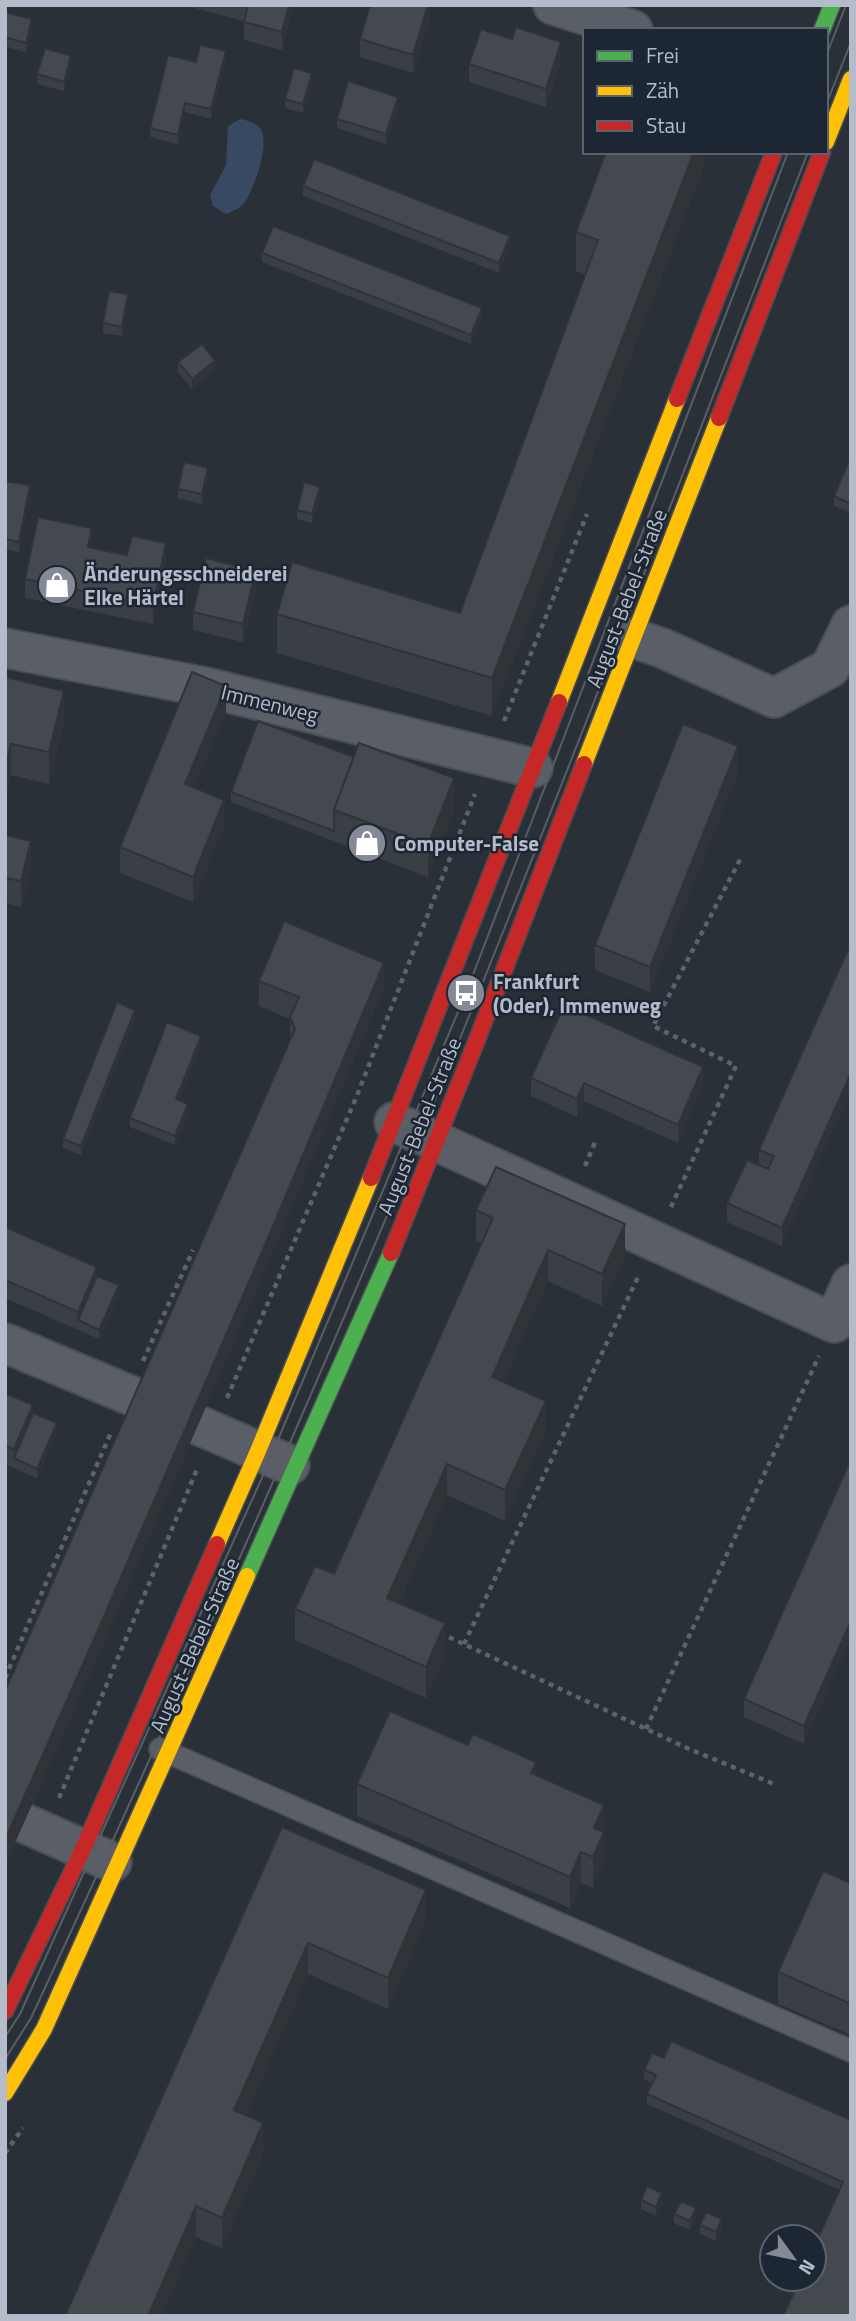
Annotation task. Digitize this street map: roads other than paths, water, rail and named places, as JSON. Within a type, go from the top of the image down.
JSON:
[{"type":"street","points":[[552,5],[627,28]]},
{"type":"street","points":[[823,28],[832,5]]},
{"type":"street","points":[[828,137],[849,86]]},
{"type":"street","name":"August-Bebel-Straße","points":[[5,2011],[83,1849],[258,1451],[394,1122],[773,154]]},
{"type":"street","name":"August-Bebel-Straße","points":[[5,2094],[44,2029],[371,1301],[821,154]]},
{"type":"street","points":[[633,638],[662,648],[774,698],[830,668],[851,625]]},
{"type":"street","name":"Immenweg","points":[[5,648],[205,687],[533,768]]},
{"type":"street","points":[[394,1122],[654,1241],[842,1318],[851,1284]]},
{"type":"street","points":[[5,1343],[136,1397]]},
{"type":"street","points":[[206,1428],[296,1467]]},
{"type":"street","points":[[34,1828],[118,1865]]},
{"type":"lane","points":[[133,1737],[851,2051]]},
{"type":"water","points":[[240,119],[260,128],[264,144],[257,176],[245,202],[226,214],[213,206],[210,195],[226,165],[228,126]]},
{"type":"tram line","points":[[828,51],[846,5]]},
{"type":"tram line","points":[[828,100],[851,42]]},
{"type":"tram line","points":[[5,2037],[20,2014],[261,1480],[466,993],[787,154]]},
{"type":"tram line","points":[[5,2059],[31,2018],[148,1764],[372,1252],[562,784],[807,154]]},
{"type":"place","name":"Änderungsschneiderei Elke Härtel","points":[[57,585]]},
{"type":"place","name":"Computer-False","points":[[367,843]]},
{"type":"place","name":"Frankfurt (Oder), Immenweg","points":[[466,993]]}]
